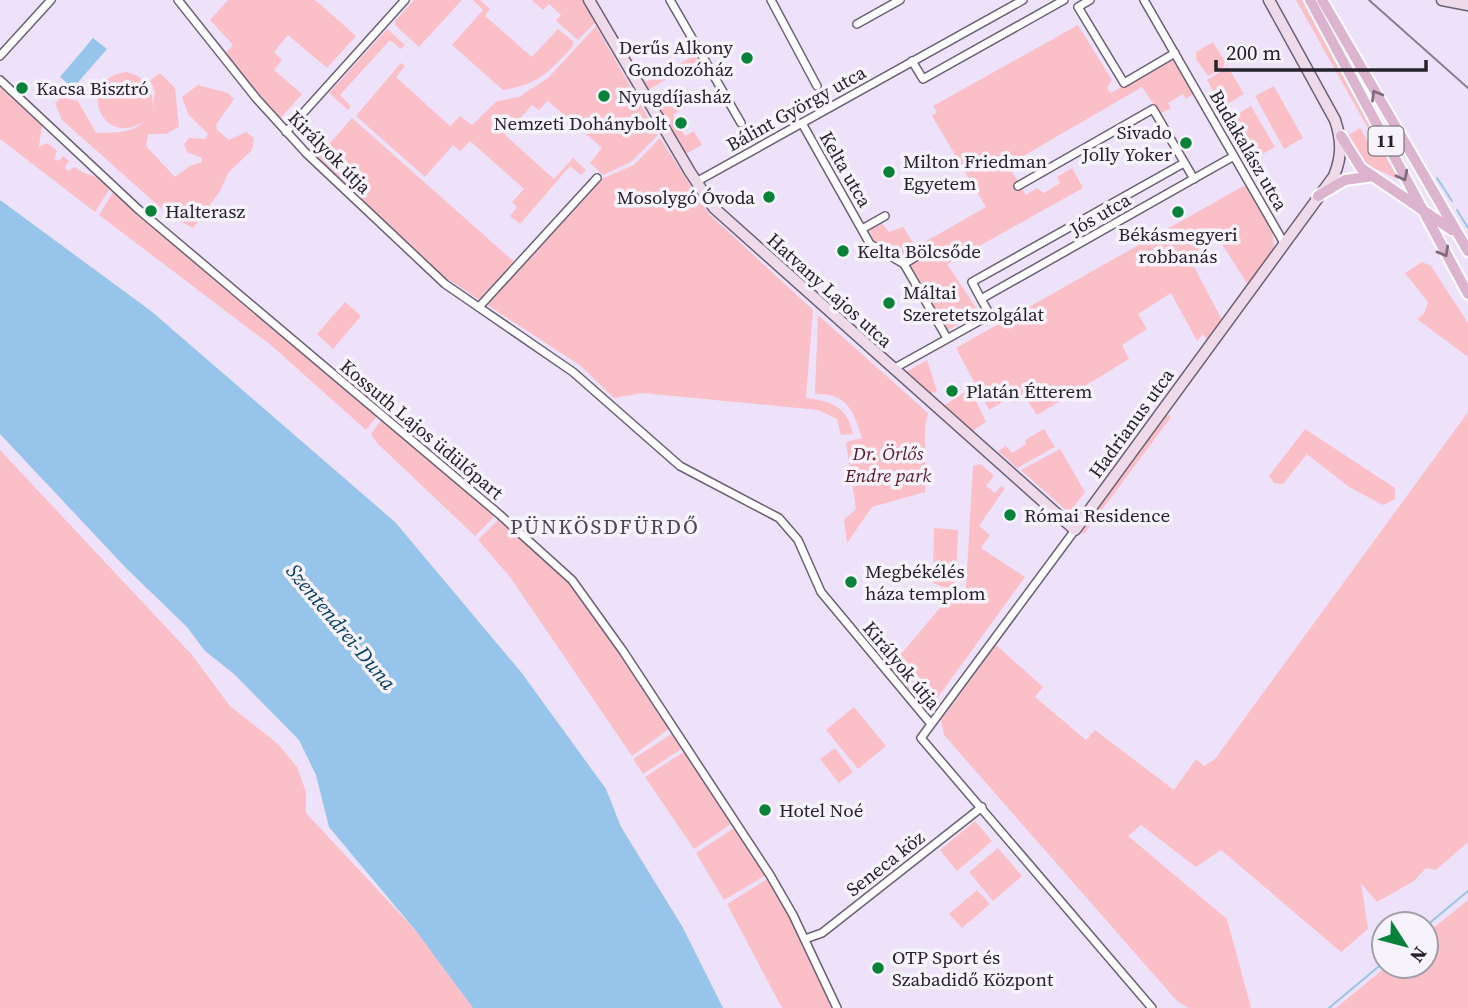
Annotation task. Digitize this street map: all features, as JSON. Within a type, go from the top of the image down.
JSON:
[{"type":"main road","name":"11","points":[[1310,0],[1468,294]]},
{"type":"main road","name":"11","points":[[1322,0],[1468,251]]},
{"type":"main road","points":[[1341,136],[1355,161],[1456,233]]},
{"type":"main road","points":[[1318,196],[1345,180],[1373,176]]},
{"type":"street","points":[[0,57],[51,0]]},
{"type":"street","name":"Királyok útja","points":[[178,0],[286,132],[323,171],[445,284],[573,372],[680,466],[779,518],[798,540],[821,592],[931,724],[920,738],[1152,1008]]},
{"type":"street","points":[[286,132],[405,0]]},
{"type":"street","name":"Hatvany Lajos utca","points":[[589,0],[714,208],[892,370],[1075,530]]},
{"type":"street","points":[[670,0],[741,123]]},
{"type":"street","points":[[771,0],[817,86]]},
{"type":"street","points":[[857,24],[900,0]]},
{"type":"street","points":[[912,61],[923,79],[1064,0]]},
{"type":"street","points":[[1090,0],[1078,7],[1124,83],[1175,53]]},
{"type":"street","name":"Budakalász utca","points":[[1144,0],[1284,243]]},
{"type":"street","points":[[1269,0],[1335,120],[1341,136]]},
{"type":"street","points":[[1442,0],[1468,5]]},
{"type":"street","name":"Bálint György utca","points":[[696,182],[803,125],[1021,1]]},
{"type":"street","name":"Kossuth Lajos üdülőpart","points":[[0,80],[139,210],[509,523],[572,580],[687,748],[769,875],[806,939],[837,1008]]},
{"type":"street","points":[[1018,186],[1153,109],[1194,179]]},
{"type":"street","name":"Kelta utca","points":[[803,125],[870,244],[904,264],[947,338]]},
{"type":"street","name":"Hadrianus utca","points":[[931,724],[1318,196],[1339,164],[1341,136]]},
{"type":"street","name":"Jós utca","points":[[981,299],[1234,156]]},
{"type":"street","name":"Jós utca","points":[[892,370],[989,315],[972,282],[1184,163]]},
{"type":"street","points":[[480,307],[597,178]]},
{"type":"street","name":"Kelta utca","points":[[862,229],[885,216]]},
{"type":"street","points":[[904,264],[922,253]]},
{"type":"street","name":"Seneca köz","points":[[806,939],[821,933],[982,807]]},
{"type":"green space","points":[[228,0],[315,0],[356,36],[327,68],[288,35],[274,52],[282,60],[274,70],[302,94],[279,120],[225,54],[233,45],[210,20]]},
{"type":"green space","points":[[414,0],[462,0],[419,47],[395,25],[395,21]]},
{"type":"green space","points":[[473,0],[480,0],[490,9],[485,16],[532,57],[558,29],[574,42],[572,47],[534,81],[503,90],[452,45],[483,10]]},
{"type":"green space","points":[[532,0],[582,0],[595,23],[578,40],[556,21],[561,15],[549,4],[543,10]]},
{"type":"green space","points":[[596,0],[646,82],[697,54],[700,60],[648,90]]},
{"type":"green space","points":[[1296,0],[1302,0],[1404,182],[1367,165],[1347,136],[1360,128],[1370,145],[1375,141]]},
{"type":"green space","points":[[1078,25],[1112,80],[1107,88],[1111,93],[1174,57],[1195,93],[1186,99],[1183,94],[1168,103],[1171,108],[1160,114],[1142,87],[1008,165],[1026,195],[1037,188],[1044,193],[1060,183],[1057,177],[1072,168],[1083,188],[947,264],[977,309],[976,315],[946,331],[905,260],[875,244],[868,227],[880,221],[889,232],[903,227],[916,247],[986,207],[932,116],[937,112],[933,106]]},
{"type":"green space","points":[[596,26],[658,135],[631,162],[603,175],[590,163],[602,148],[548,101],[539,110],[532,105],[505,135],[554,179],[573,158],[586,170],[581,175],[570,166],[520,224],[510,216],[517,207],[512,202],[524,189],[470,141],[460,151],[453,145],[425,177],[356,116],[401,63],[405,66],[396,77],[450,126],[460,116],[472,125],[497,101],[519,97],[548,78]]},
{"type":"green space","points":[[387,29],[405,45],[401,49],[390,40],[340,95],[351,106],[348,110],[329,93]]},
{"type":"green space","points":[[1213,42],[1227,65],[1208,76],[1196,59],[1196,52]]},
{"type":"green space","points":[[1228,67],[1244,94],[1222,107],[1207,80]]},
{"type":"green space","points":[[127,72],[148,85],[152,96],[152,110],[155,92],[150,80],[160,73],[175,88],[179,127],[166,134],[148,134],[146,146],[175,177],[190,166],[202,162],[202,158],[187,152],[184,144],[189,138],[205,139],[208,134],[188,114],[182,97],[198,85],[228,93],[234,99],[216,125],[217,130],[229,140],[246,132],[254,138],[252,150],[228,173],[220,191],[193,228],[170,216],[62,120],[55,103],[62,97],[78,101],[96,133],[122,132],[139,125],[144,121],[129,128],[116,127],[106,120],[100,110],[98,98],[101,86],[111,77]]},
{"type":"green space","points":[[0,86],[42,123],[39,147],[47,143],[57,151],[54,159],[59,161],[63,156],[69,161],[65,167],[68,171],[75,167],[112,185],[95,212],[0,139]]},
{"type":"green space","points":[[1274,86],[1303,138],[1284,149],[1255,96]]},
{"type":"green space","points":[[678,93],[686,107],[673,115],[685,136],[694,131],[702,145],[686,154],[658,105]]},
{"type":"green space","points":[[1251,106],[1275,147],[1257,157],[1233,117]]},
{"type":"green space","points":[[352,118],[520,267],[599,180],[634,165],[660,138],[708,213],[813,310],[806,398],[837,407],[847,417],[853,434],[841,435],[837,419],[818,410],[642,393],[614,398],[581,366],[443,276],[316,159]]},
{"type":"green space","points":[[1247,184],[1272,228],[1274,250],[1248,285],[1217,236],[1189,257],[1222,320],[1207,340],[1203,334],[1197,341],[1171,293],[1138,314],[1147,329],[1122,345],[1129,359],[1037,415],[1024,396],[1013,403],[1009,398],[989,410],[956,348]]},
{"type":"green space","points":[[115,189],[147,222],[378,415],[366,430],[272,346],[99,215]]},
{"type":"green space","points":[[1422,262],[1431,266],[1468,323],[1468,357],[1417,319],[1424,314],[1428,302],[1405,273]]},
{"type":"green space","points":[[345,302],[361,316],[333,349],[317,334]]},
{"type":"green space","name":"Dr. Örlős Endre park","points":[[818,315],[928,413],[925,426],[925,492],[872,507],[847,543],[844,520],[856,509],[846,442],[862,438],[852,412],[842,400],[826,394],[815,394]]},
{"type":"green space","points":[[927,360],[937,391],[932,393],[923,391],[903,374]]},
{"type":"green space","points":[[970,389],[986,422],[971,432],[943,406]]},
{"type":"green space","points":[[1468,412],[1468,842],[1436,870],[1426,868],[1414,881],[1377,902],[1361,883],[1368,929],[1341,952],[1221,850],[1196,867],[1141,825],[1128,836],[1227,919],[1251,1008],[1189,1008],[1177,1001],[944,735],[941,720],[996,645],[1043,687],[1035,697],[1086,740],[1095,730],[1174,790],[1196,759],[1204,766],[1215,759]]},
{"type":"green space","points":[[1166,413],[1171,417],[1084,534],[1079,531]]},
{"type":"green space","points":[[382,419],[496,515],[475,536],[377,443],[371,434]]},
{"type":"green space","points":[[1044,429],[1055,447],[1017,468],[998,451],[1006,446],[1012,453],[1026,444],[1025,440]]},
{"type":"green space","points":[[1305,429],[1395,488],[1395,499],[1383,505],[1349,487],[1307,454],[1283,484],[1274,483],[1269,476]]},
{"type":"green space","points":[[1060,449],[1085,492],[1069,513],[1021,470]]},
{"type":"green space","points":[[0,450],[192,655],[230,706],[278,744],[297,767],[306,792],[306,813],[416,931],[473,1008],[0,1008]]},
{"type":"green space","points":[[981,464],[994,476],[986,486],[995,493],[1001,486],[1005,488],[979,526],[990,535],[981,548],[1025,577],[928,711],[890,667],[945,602],[958,596],[966,587],[973,466]]},
{"type":"green space","points":[[500,518],[575,588],[670,728],[632,756],[510,577],[478,540]]},
{"type":"green space","points":[[934,528],[958,530],[956,581],[948,589],[933,583]]},
{"type":"green space","points":[[854,707],[886,746],[858,769],[826,730]]},
{"type":"green space","points":[[673,733],[683,748],[643,774],[633,759]]},
{"type":"green space","points":[[835,748],[853,772],[839,783],[820,759]]},
{"type":"green space","points":[[685,751],[731,824],[694,849],[645,777]]},
{"type":"green space","points":[[975,821],[992,841],[957,871],[940,850]]},
{"type":"green space","points":[[734,828],[766,875],[724,900],[696,853]]},
{"type":"green space","points":[[998,848],[1022,876],[993,901],[969,872]]},
{"type":"green space","points":[[769,878],[789,913],[832,1006],[830,1008],[782,1008],[727,904]]},
{"type":"green space","points":[[977,890],[990,904],[962,928],[949,914]]},
{"type":"green space","points":[[1468,900],[1468,1008],[1336,1008],[1370,980],[1440,980],[1440,923]]},
{"type":"water","points":[[93,38],[107,49],[73,88],[60,77]]},
{"type":"water","name":"Szentendrei-Duna","points":[[0,200],[151,311],[395,522],[521,672],[606,789],[621,827],[682,926],[723,1008],[473,1008],[416,931],[329,827],[316,775],[299,740],[234,674],[205,651],[187,627],[126,568],[0,434]]},
{"type":"waterway","points":[[1437,178],[1452,201]]},
{"type":"waterway","points":[[1457,210],[1468,228]]},
{"type":"waterway","points":[[1440,914],[1468,891]]},
{"type":"waterway","points":[[1329,1008],[1370,974]]},
{"type":"tram line","points":[[1369,0],[1468,88]]},
{"type":"place","name":"Derűs Alkony Gondozóház","points":[[747,58]]},
{"type":"place","name":"Kacsa Bisztró","points":[[22,88]]},
{"type":"place","name":"Nyugdíjasház","points":[[604,96]]},
{"type":"place","name":"Nemzeti Dohánybolt","points":[[681,123]]},
{"type":"place","name":"Sivado Jolly Yoker","points":[[1186,143]]},
{"type":"place","name":"Milton Friedman Egyetem","points":[[889,172]]},
{"type":"place","name":"Mosolygó Óvoda","points":[[769,197]]},
{"type":"place","name":"Halterasz","points":[[151,211]]},
{"type":"place","name":"Békásmegyeri robbanás","points":[[1178,212]]},
{"type":"place","name":"Kelta Bölcsőde","points":[[843,251]]},
{"type":"place","name":"Máltai Szeretetszolgálat","points":[[889,303]]},
{"type":"place","name":"Platán Étterem","points":[[952,391]]},
{"type":"place","name":"Római Residence","points":[[1010,515]]},
{"type":"place","name":"Megbékélés háza templom","points":[[851,582]]},
{"type":"place","name":"Hotel Noé","points":[[765,810]]},
{"type":"place","name":"OTP Sport és Szabadidő Központ","points":[[878,968]]},
{"type":"district","name":"PÜNKÖSDFÜRDŐ","points":[[605,527]]}]
